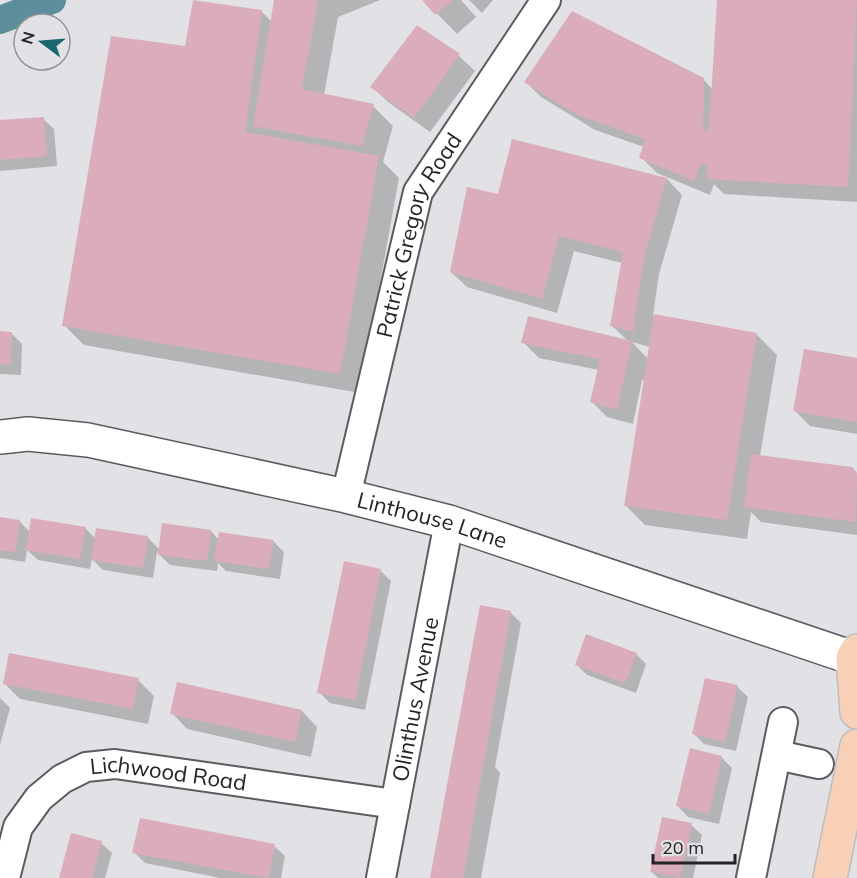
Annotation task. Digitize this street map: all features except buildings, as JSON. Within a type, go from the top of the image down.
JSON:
[{"type":"main road","points":[[855,654],[857,712]]},
{"type":"main road","points":[[830,878],[857,746]]},
{"type":"street","name":"Patrick Gregory Road","points":[[346,496],[418,192],[546,0]]},
{"type":"street","name":"Linthouse Lane","points":[[0,437],[28,434],[88,440],[346,496],[449,522],[855,654]]},
{"type":"street","name":"Olinthus Avenue","points":[[381,878],[449,522]]},
{"type":"street","points":[[751,878],[783,722]]},
{"type":"street","points":[[777,755],[819,764]]},
{"type":"street","name":"Lichwood Road","points":[[6,878],[18,828],[39,798],[62,779],[86,767],[115,764],[395,804]]},
{"type":"waterway","points":[[0,20],[52,0]]}]
